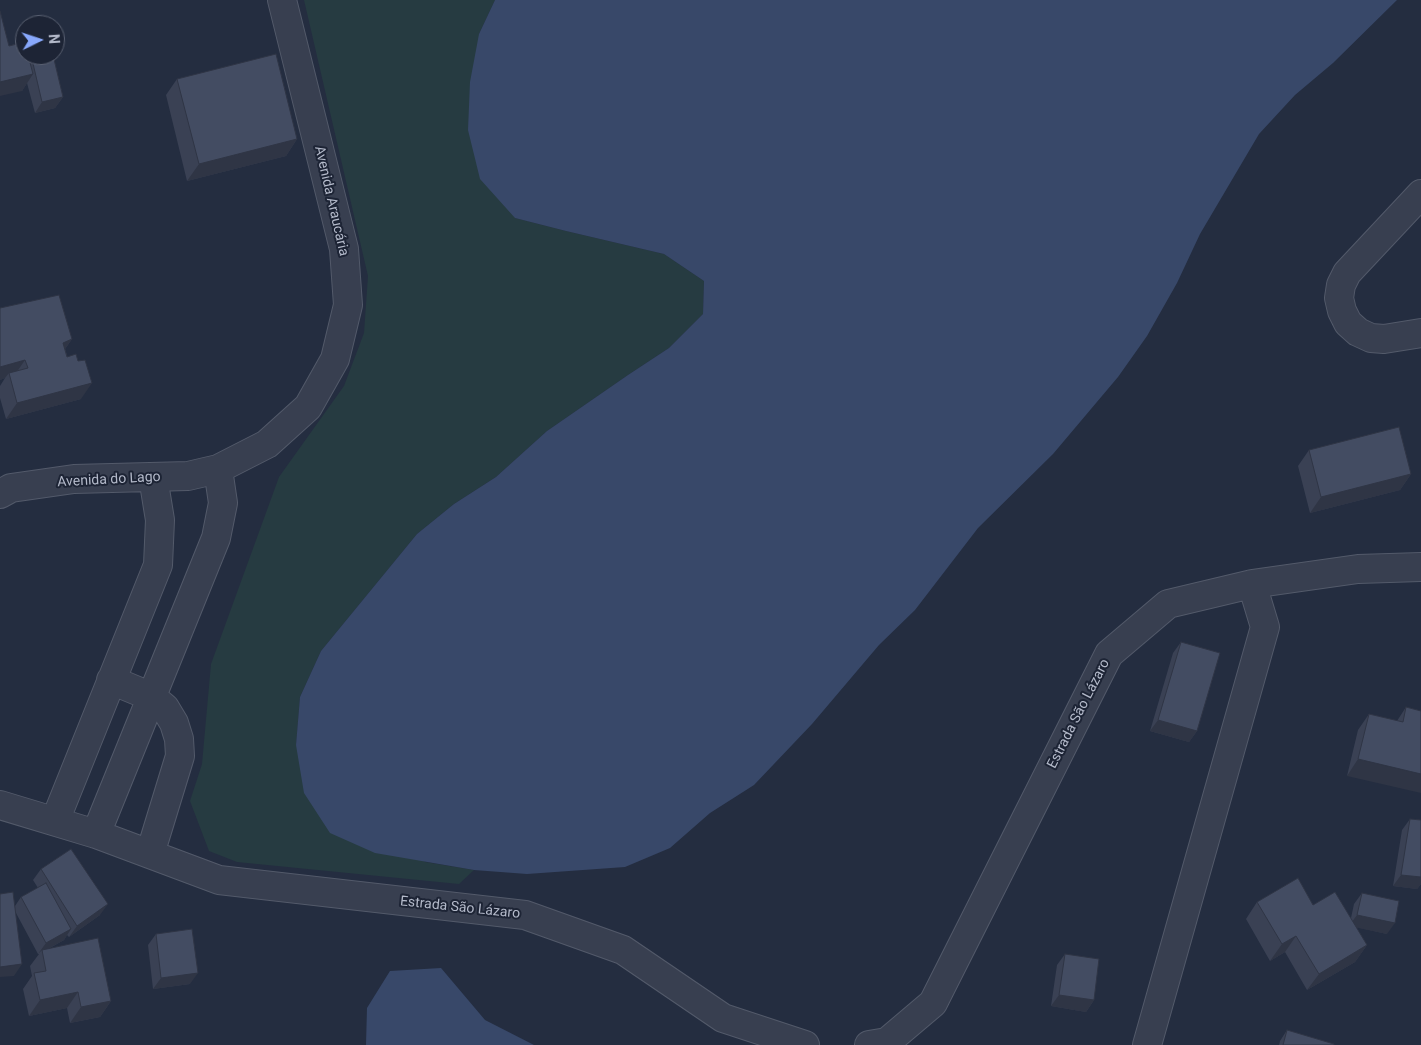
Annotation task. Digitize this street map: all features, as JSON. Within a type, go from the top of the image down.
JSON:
[{"type":"street","name":"Avenida Araucária","points":[[218,469],[268,444],[308,407],[335,359],[348,305],[344,250],[282,0]]},
{"type":"street","points":[[1421,194],[1347,273],[1341,285],[1339,298],[1342,312],[1348,323],[1358,332],[1371,338],[1384,339],[1421,332]]},
{"type":"street","name":"Avenida do Lago","points":[[0,494],[11,488],[74,479],[188,476],[218,469]]},
{"type":"street","points":[[96,834],[216,538],[223,503],[218,469]]},
{"type":"street","points":[[55,821],[158,565],[160,520],[154,477]]},
{"type":"street","name":"Estrada São Lázaro","points":[[869,1045],[887,1042],[934,1003],[1109,654],[1168,604],[1252,584],[1358,569],[1421,567]]},
{"type":"street","points":[[1147,1045],[1265,627],[1252,584]]},
{"type":"street","points":[[111,680],[152,697],[165,708],[174,723],[179,739],[180,756],[150,854]]},
{"type":"street","name":"Estrada São Lázaro","points":[[0,805],[96,834],[219,880],[525,915],[624,950],[723,1018],[805,1045]]},
{"type":"green space","points":[[304,0],[495,0],[479,34],[515,218],[664,254],[704,281],[703,314],[669,348],[547,431],[496,477],[454,504],[417,534],[321,651],[300,697],[296,745],[425,862],[474,870],[459,884],[237,862],[209,851],[190,801],[202,764],[211,664],[279,477],[344,386],[364,333],[368,276]]},
{"type":"water","points":[[495,0],[1397,0],[1333,63],[1295,95],[1259,134],[1200,234],[1177,283],[1147,336],[1118,377],[1053,454],[978,528],[915,610],[879,645],[812,724],[754,785],[710,813],[670,848],[625,867],[527,874],[474,870],[375,853],[330,833],[304,793],[296,745],[300,697],[321,651],[417,534],[454,504],[496,477],[547,431],[669,348],[703,314],[704,281],[664,254],[515,218],[480,179],[468,130],[470,82],[479,34]]},
{"type":"water","points":[[441,968],[485,1020],[534,1045],[366,1045],[367,1008],[390,971]]},
{"type":"building","points":[[0,11],[9,46],[15,44],[15,65],[31,65],[33,74],[0,82]]},
{"type":"building","points":[[276,54],[297,139],[199,164],[177,79]]},
{"type":"building","points":[[33,65],[55,65],[63,97],[42,102]]},
{"type":"building","points":[[59,295],[72,339],[63,343],[67,357],[76,354],[78,361],[85,360],[92,383],[17,403],[9,373],[28,368],[25,360],[0,367],[0,308]]},
{"type":"building","points":[[1399,427],[1411,474],[1321,497],[1309,450]]},
{"type":"building","points":[[1181,642],[1220,653],[1197,731],[1158,720]]},
{"type":"building","points":[[1406,707],[1421,711],[1421,774],[1358,759],[1369,714],[1403,722]]},
{"type":"building","points":[[1410,819],[1421,820],[1421,877],[1401,875]]},
{"type":"building","points":[[71,849],[108,904],[77,926],[41,869]]},
{"type":"building","points":[[1298,878],[1313,905],[1335,892],[1367,945],[1319,974],[1296,936],[1282,944],[1257,902]]},
{"type":"building","points":[[46,883],[71,929],[46,943],[21,897]]},
{"type":"building","points":[[13,892],[22,964],[0,967],[0,894]]},
{"type":"building","points":[[1362,893],[1399,901],[1395,923],[1357,915]]},
{"type":"building","points":[[192,929],[198,973],[161,978],[156,934]]},
{"type":"building","points":[[98,938],[111,1001],[81,1007],[78,992],[40,1000],[34,973],[46,971],[42,950]]},
{"type":"building","points":[[1065,954],[1099,959],[1094,1000],[1059,995]]},
{"type":"building","points":[[1287,1030],[1334,1044],[1334,1045],[1283,1045]]}]
